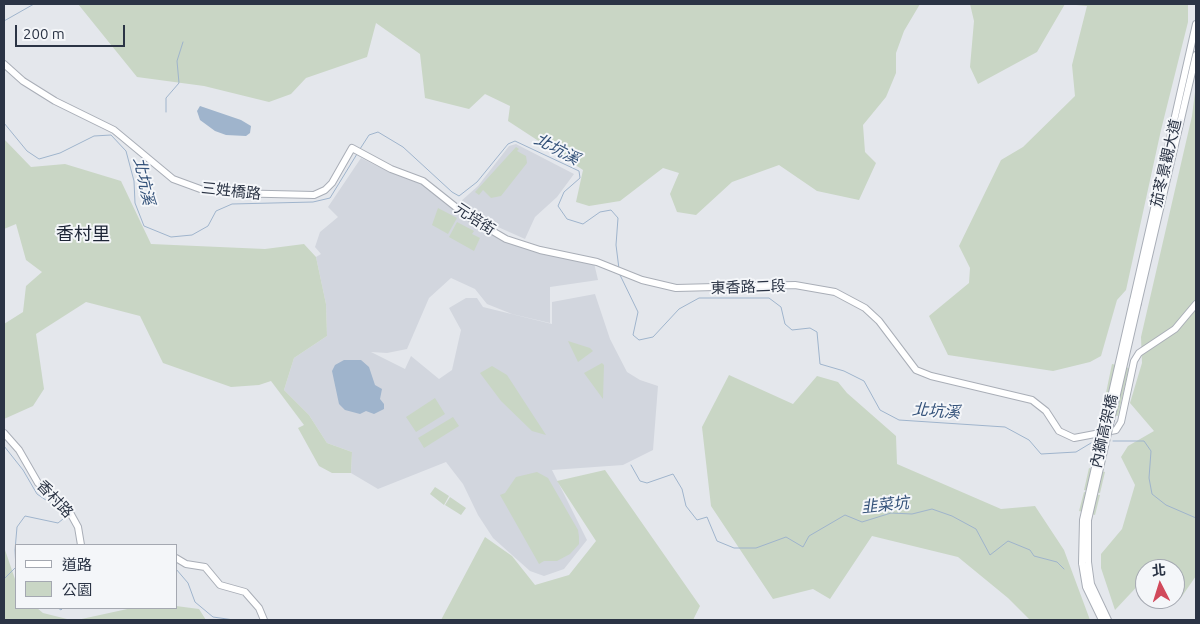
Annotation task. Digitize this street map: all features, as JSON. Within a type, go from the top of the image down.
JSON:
[{"type":"street","name":"茄苳景觀大道","points":[[1136,302],[1196,24]]},
{"type":"street","name":"茄苳景觀大道","points":[[1136,302],[1196,55]]},
{"type":"street","name":"三姓橋路","points":[[4,64],[24,81],[55,101],[114,130],[173,179],[203,190],[228,194],[314,195],[325,190],[332,183],[354,149]]},
{"type":"street","name":"元培街","points":[[354,149],[391,169],[423,181],[467,216],[506,239],[546,251],[597,262],[610,268]]},
{"type":"street","name":"東香路二段","points":[[610,268],[642,280],[676,288],[803,285],[835,292],[852,300],[882,324],[910,364],[924,374],[1032,400],[1040,405],[1056,428],[1065,435],[1084,437],[1093,433],[1116,430],[1121,422],[1134,361],[1139,353],[1175,329],[1196,304]]},
{"type":"street","name":"內獅高架橋","points":[[1085,562],[1083,520],[1136,302]]},
{"type":"street","name":"香村路","points":[[4,433],[19,450],[38,482],[68,509],[78,527],[81,544]]},
{"type":"street","points":[[178,559],[186,564],[205,567],[220,585],[245,592],[259,608],[264,620]]},
{"type":"street","points":[[1085,562],[1086,587],[1102,620]]},
{"type":"street","points":[[1085,562],[1092,584],[1108,620]]},
{"type":"shaded area","points":[[516,144],[574,174],[557,197],[535,217],[525,239],[489,223],[460,202],[478,186],[509,146]]},
{"type":"shaded area","points":[[361,158],[387,171],[417,180],[448,206],[502,239],[594,263],[598,280],[550,287],[550,323],[512,314],[487,304],[475,289],[451,278],[429,298],[407,349],[387,353],[371,352],[405,369],[411,356],[439,379],[452,370],[461,330],[449,308],[466,298],[477,298],[483,307],[552,324],[552,302],[595,294],[610,339],[627,372],[640,380],[658,386],[653,450],[623,465],[552,470],[587,540],[564,569],[544,576],[530,571],[493,538],[478,515],[463,484],[446,462],[378,489],[351,473],[352,452],[327,443],[309,415],[284,390],[294,358],[327,336],[326,304],[316,257],[321,254],[315,247],[320,232],[338,217],[328,207]]},
{"type":"green space","points":[[78,4],[920,4],[904,31],[896,53],[896,73],[886,97],[863,125],[865,152],[876,163],[859,200],[817,191],[779,165],[732,182],[696,215],[677,212],[670,194],[679,173],[663,168],[620,201],[589,206],[576,202],[583,170],[508,121],[510,106],[485,94],[469,109],[425,98],[420,54],[376,23],[367,57],[306,78],[291,94],[269,102],[204,86],[137,77]]},
{"type":"green space","points":[[970,4],[1065,4],[1037,52],[978,84],[970,67],[974,21]]},
{"type":"green space","points":[[1065,4],[1188,4],[1188,22],[1161,130],[1126,290],[1117,300],[1101,356],[1090,362],[1053,371],[948,355],[929,316],[969,283],[970,268],[959,246],[1001,160],[1023,147],[1075,96],[1072,65],[1087,6]]},
{"type":"green space","points":[[1196,84],[1196,576],[1185,592],[1185,559],[1135,559],[1135,589],[1115,610],[1101,568],[1101,554],[1122,529],[1135,485],[1121,457],[1128,446],[1154,431],[1130,403],[1142,363],[1141,337],[1192,116]]},
{"type":"green space","points":[[4,139],[31,167],[65,164],[121,181],[151,244],[265,249],[304,244],[316,257],[326,304],[327,336],[294,358],[284,390],[309,415],[327,443],[352,452],[351,473],[332,473],[319,466],[298,428],[304,425],[271,381],[259,385],[231,387],[163,363],[140,316],[86,302],[36,334],[44,389],[33,406],[4,419],[4,324],[23,312],[26,286],[42,272],[26,260],[16,224],[4,229]]},
{"type":"green space","points":[[516,147],[519,149],[517,151],[526,156],[527,163],[501,196],[491,198],[483,190],[479,195],[475,192]]},
{"type":"green space","points":[[438,208],[457,218],[448,234],[432,225]]},
{"type":"green space","points":[[457,222],[474,231],[472,234],[480,238],[474,251],[449,237]]},
{"type":"green space","points":[[568,341],[590,348],[593,351],[578,362]]},
{"type":"green space","points":[[602,363],[604,365],[603,399],[584,373]]},
{"type":"green space","points":[[1112,364],[1129,368],[1118,416],[1102,412]]},
{"type":"green space","points":[[492,366],[507,375],[546,435],[532,431],[501,401],[480,373]]},
{"type":"green space","points":[[729,375],[793,404],[817,376],[838,382],[847,393],[896,436],[897,464],[1001,509],[1035,506],[1064,550],[1090,620],[1030,620],[1008,598],[958,557],[872,536],[830,599],[813,589],[773,599],[711,506],[702,427]]},
{"type":"green space","points":[[435,398],[445,414],[416,432],[406,417]]},
{"type":"green space","points":[[453,417],[459,426],[424,448],[418,438]]},
{"type":"green space","points":[[1089,468],[1105,472],[1100,493],[1084,490]]},
{"type":"green space","points":[[605,470],[700,606],[693,620],[441,620],[485,537],[512,556],[535,585],[569,575],[596,541],[557,481]]},
{"type":"green space","points":[[537,472],[548,478],[578,530],[579,537],[579,544],[570,554],[557,561],[544,561],[539,564],[500,495],[505,493],[516,477]]},
{"type":"green space","points":[[435,487],[449,496],[444,505],[430,494]]},
{"type":"green space","points":[[1084,492],[1100,495],[1095,515],[1079,511]]},
{"type":"green space","points":[[450,497],[466,508],[461,515],[445,505]]},
{"type":"green space","points":[[4,547],[15,579],[15,609],[38,609],[43,613],[71,620],[4,620]]},
{"type":"green space","points":[[178,606],[199,609],[206,620],[77,620],[127,609],[178,609]]},
{"type":"water","points":[[200,106],[241,120],[251,126],[250,133],[246,136],[226,135],[215,131],[200,120],[197,111]]},
{"type":"water","points":[[344,360],[361,360],[369,367],[375,385],[382,389],[380,399],[384,404],[384,409],[374,414],[366,411],[360,414],[345,410],[339,404],[332,371],[335,365]]},
{"type":"waterway","name":"北坑溪","points":[[4,21],[34,4]]},
{"type":"waterway","points":[[166,112],[166,98],[179,83],[177,61],[183,42]]},
{"type":"waterway","name":"北坑溪","points":[[4,123],[27,151],[39,159],[60,153],[94,136],[111,135],[126,151],[134,181],[135,203],[144,226],[171,237],[192,235],[208,226],[216,211],[232,204],[313,202],[330,198],[357,154]]},
{"type":"waterway","name":"北坑溪","points":[[360,149],[369,135],[378,132],[403,147],[452,192],[459,196],[477,182],[508,144],[515,141],[579,171],[580,178],[564,192],[558,206],[567,219],[583,224],[600,212],[611,210],[618,218],[616,245],[619,269]]},
{"type":"waterway","name":"北坑溪","points":[[620,275],[638,312],[633,335],[639,340],[653,337],[679,309],[699,298],[769,298],[781,307],[785,324],[792,330],[810,328],[817,332],[820,364],[844,371],[864,381],[880,410],[899,420],[1005,427],[1029,440],[1041,454],[1076,452],[1091,443]]},
{"type":"waterway","name":"北坑溪","points":[[1113,441],[1144,441],[1151,451],[1149,478],[1152,494],[1166,505],[1196,518]]},
{"type":"waterway","points":[[4,446],[23,470],[37,494],[68,515],[58,523],[25,516],[17,527],[16,544]]},
{"type":"waterway","name":"韭菜坑","points":[[631,465],[640,481],[647,483],[673,474],[682,489],[686,506],[697,520],[707,517],[717,541],[734,548],[756,548],[786,537],[803,547],[809,536],[845,515],[862,522],[891,513],[912,514],[932,509],[952,516],[976,529],[990,555],[1008,541],[1030,550],[1034,556],[1057,562],[1064,569]]},
{"type":"waterway","points":[[4,579],[15,568]]},
{"type":"waterway","points":[[178,571],[188,583],[195,602],[213,617],[234,620]]},
{"type":"district","name":"香村里","points":[[83,234]]}]
